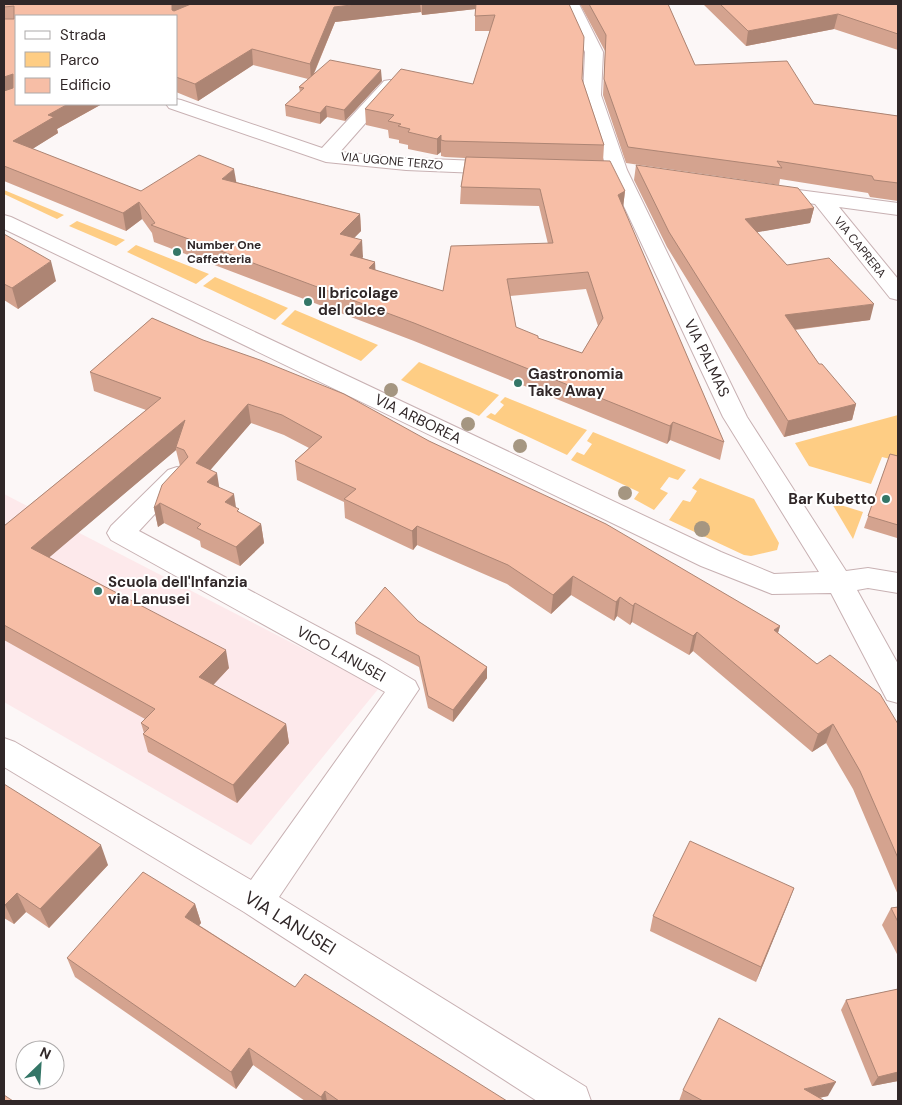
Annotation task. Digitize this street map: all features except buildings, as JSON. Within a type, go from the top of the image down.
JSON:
[{"type":"street","name":"VIA PALMAS","points":[[571,4],[594,52],[592,95],[607,170],[735,416],[839,582],[898,691]]},
{"type":"street","points":[[326,156],[391,84]]},
{"type":"street","name":"VIA UGONE TERZO","points":[[178,105],[326,156],[406,164],[522,168]]},
{"type":"street","points":[[607,170],[642,174]]},
{"type":"street","points":[[746,189],[898,209]]},
{"type":"street","name":"VIA CAPRERA","points":[[822,200],[898,293]]},
{"type":"street","name":"VIA ARBOREA","points":[[4,221],[711,559],[772,584],[839,582],[868,578],[898,583]]},
{"type":"street","name":"VICO LANUSEI","points":[[177,476],[121,533],[360,663],[404,689],[256,901]]},
{"type":"street","name":"VIA LANUSEI","points":[[4,751],[256,901],[572,1101]]},
{"type":"shaded area","name":"Scuola dell'Infanzia via Lanusei","points":[[4,494],[379,688],[251,845],[4,702]]},
{"type":"green space","points":[[4,190],[64,215],[57,219],[4,194]]},
{"type":"green space","points":[[77,221],[125,240],[116,246],[69,226]]},
{"type":"green space","points":[[136,245],[209,274],[196,284],[127,252]]},
{"type":"green space","points":[[215,277],[288,308],[275,320],[203,286]]},
{"type":"green space","points":[[295,310],[378,345],[361,361],[281,324]]},
{"type":"green space","points":[[419,362],[499,395],[479,416],[401,380]]},
{"type":"green space","points":[[505,397],[587,430],[567,455],[486,417],[491,413],[495,415],[504,405],[500,402]]},
{"type":"green space","points":[[898,415],[898,461],[882,457],[871,484],[809,466],[795,443]]},
{"type":"green space","points":[[593,432],[686,470],[678,480],[669,477],[660,489],[668,493],[654,510],[634,499],[639,492],[571,460],[577,452],[584,455],[592,444],[587,441]]},
{"type":"green space","points":[[700,478],[754,499],[779,543],[777,550],[751,556],[744,555],[669,520],[683,500],[690,502],[697,491],[692,488]]},
{"type":"green space","points":[[831,502],[863,512],[853,539]]},
{"type":"place","name":"Number One Caffetteria","points":[[177,252]]},
{"type":"place","name":"Il bricolage del dolce","points":[[308,302]]},
{"type":"place","name":"Gastronomia Take Away","points":[[518,383]]},
{"type":"place","name":"Bar Kubetto","points":[[886,499]]},
{"type":"place","name":"Scuola dell'Infanzia via Lanusei","points":[[98,591]]}]
